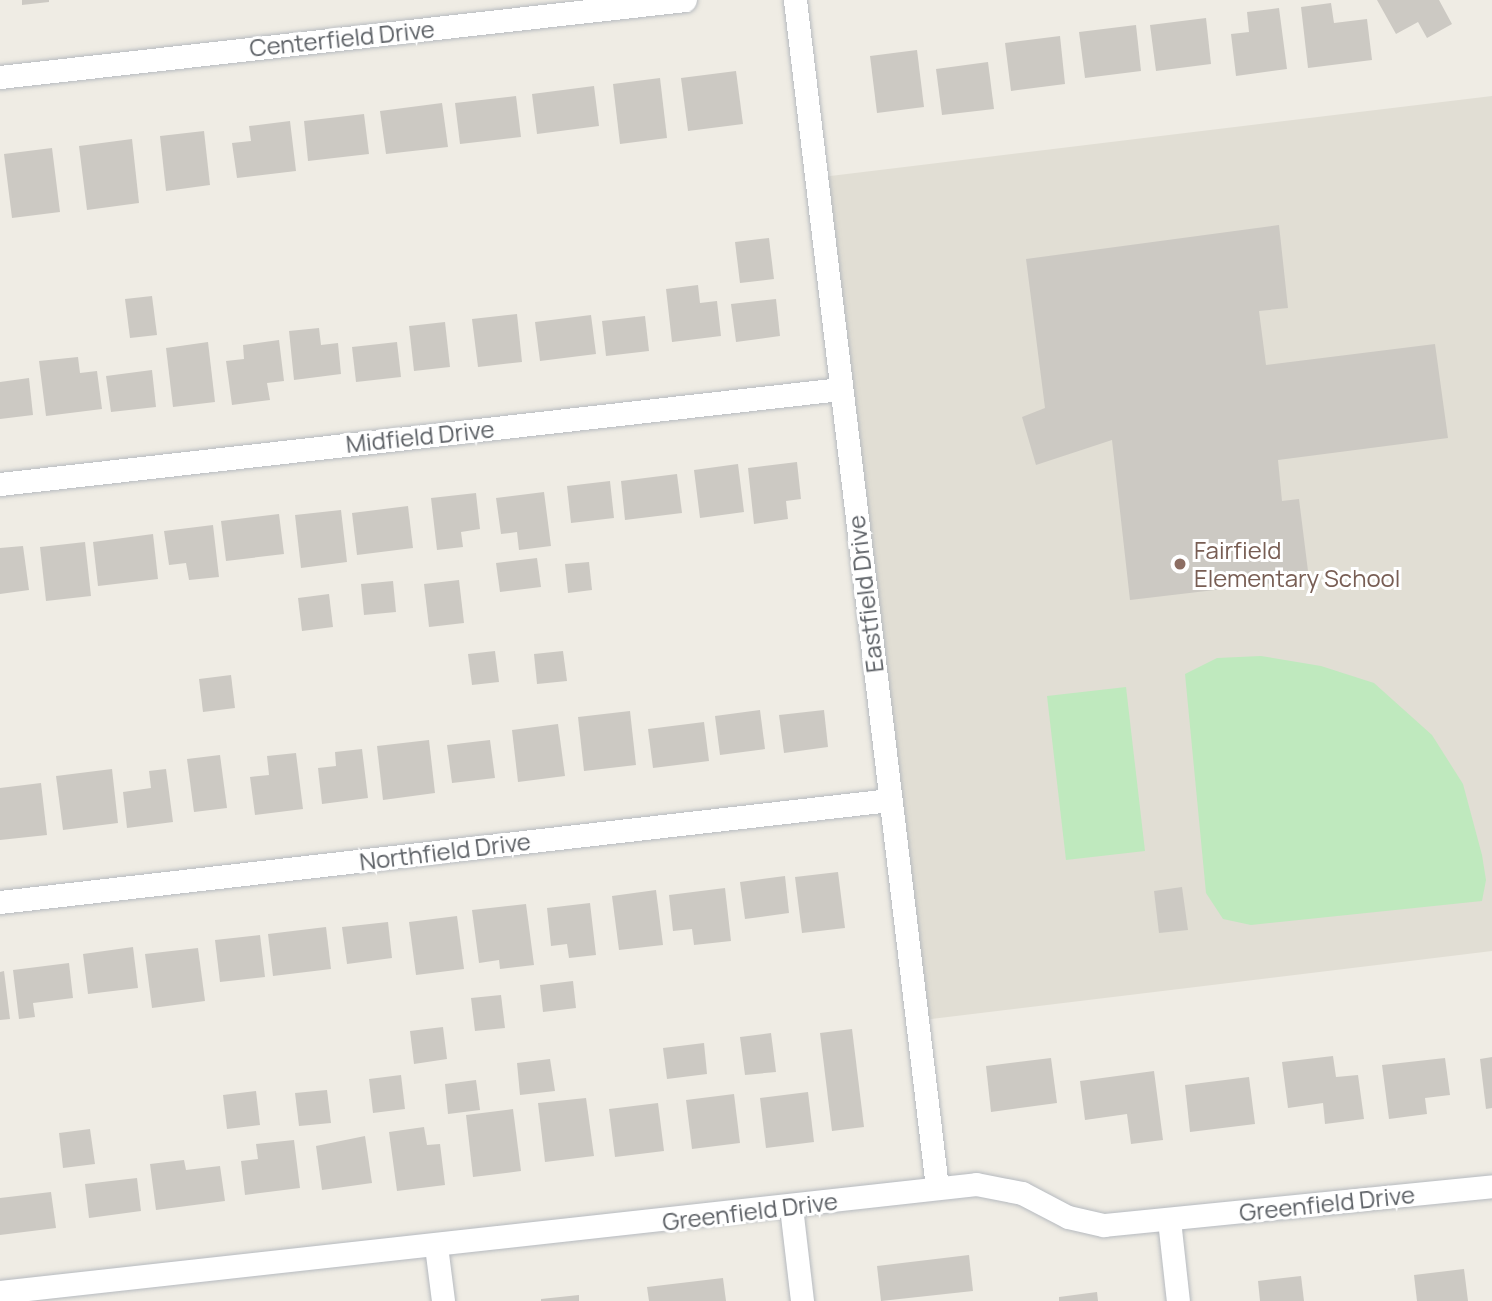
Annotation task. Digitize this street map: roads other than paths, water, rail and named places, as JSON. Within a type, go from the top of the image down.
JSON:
[{"type":"street","name":"Centerfield Drive","points":[[0,77],[506,10],[685,0]]},
{"type":"street","name":"Eastfield Drive","points":[[795,0],[937,1187]]},
{"type":"street","name":"Midfield Drive","points":[[0,484],[840,389]]},
{"type":"street","name":"Northfield Drive","points":[[0,902],[890,800]]},
{"type":"street","name":"Greenfield Drive","points":[[0,1292],[81,1292],[436,1246],[791,1207],[937,1187],[998,1187],[1022,1193],[1068,1217],[1104,1225],[1492,1186]]},
{"type":"street","points":[[791,1207],[803,1301]]},
{"type":"street","points":[[1169,1220],[1178,1301]]},
{"type":"street","points":[[436,1246],[443,1301]]},
{"type":"place","name":"Fairfield Elementary School","points":[[1180,564]]}]
